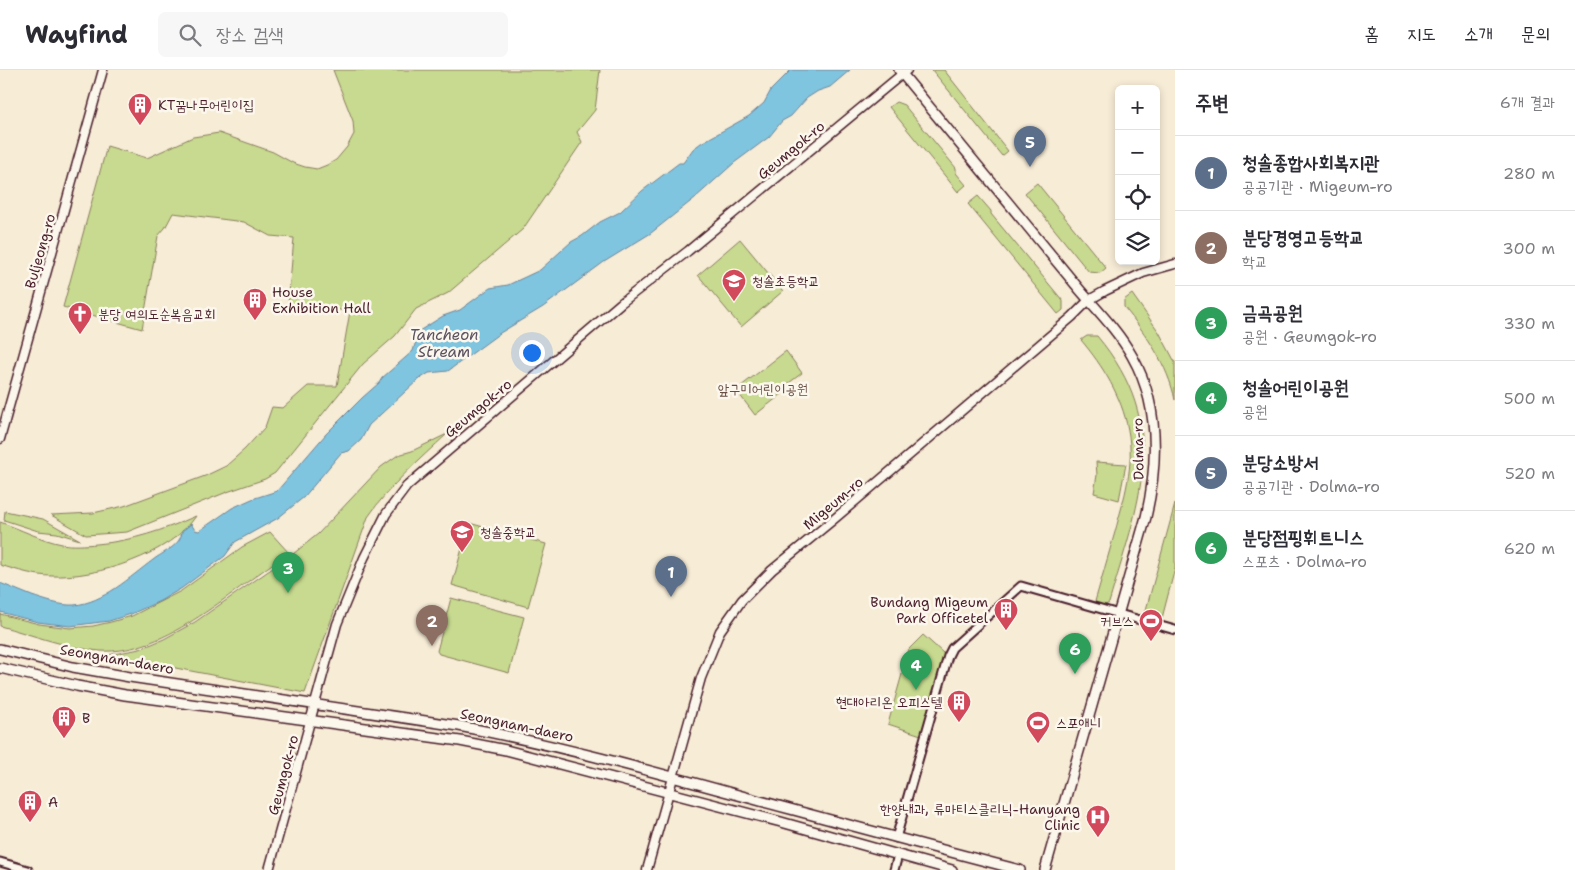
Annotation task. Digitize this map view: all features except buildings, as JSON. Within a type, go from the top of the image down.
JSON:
[{"type":"main road","name":"Buljeong-ro","points":[[0,439],[103,70]]},
{"type":"main road","name":"Dolma-ro","points":[[903,71],[1089,300],[1107,319],[1133,358],[1148,398],[1154,428],[1155,464],[1149,504],[1045,870]]},
{"type":"main road","name":"Geumgok-ro","points":[[269,870],[337,624],[364,558],[386,514],[407,486],[621,304],[688,251],[903,71]]},
{"type":"main road","name":"Migeum-ro","points":[[647,870],[697,693],[712,648],[720,631],[742,600],[772,570],[1072,317],[1089,300],[1129,279],[1175,264]]},
{"type":"main road","name":"Seongnam-daero","points":[[0,649],[73,667],[130,677],[459,726],[509,736],[674,777],[1020,870]]},
{"type":"main road","name":"Seongnam-daero","points":[[0,668],[116,693],[460,741],[506,750],[781,822],[952,870]]},
{"type":"street","points":[[896,838],[948,656],[956,643],[1021,586],[1175,630]]},
{"type":"street","points":[[894,870],[898,855]]},
{"type":"street","points":[[0,862],[28,870]]},
{"type":"green space","points":[[333,70],[600,70],[595,110],[577,132],[582,142],[523,229],[448,293],[416,309],[395,336],[363,364],[275,473],[265,479],[127,532],[86,535],[51,515],[93,513],[124,506],[205,476],[226,466],[245,449],[265,427],[272,407],[283,408],[308,386],[337,386],[350,311],[288,304],[294,238],[270,236],[244,222],[173,213],[158,236],[142,329],[63,307],[107,146],[147,158],[193,137],[219,133],[273,152],[293,163],[317,169],[336,160],[347,147],[354,134],[353,121]]},
{"type":"green space","points":[[932,70],[944,70],[1008,151],[1002,156]]},
{"type":"green space","points":[[896,102],[904,105],[956,168],[956,173],[966,185],[958,192],[889,107]]},
{"type":"green space","points":[[1037,183],[1106,268],[1100,273],[1089,272],[1025,193]]},
{"type":"green space","points":[[978,196],[1063,301],[1063,310],[1058,314],[968,204]]},
{"type":"green space","points":[[740,239],[783,291],[741,327],[698,275]]},
{"type":"green space","points":[[1132,294],[1159,332],[1175,362],[1175,400],[1162,362],[1124,307],[1124,300]]},
{"type":"green space","points":[[1087,336],[1097,336],[1121,370],[1135,402],[1142,434],[1142,466],[1138,499],[1109,603],[1100,608],[1094,605],[1128,482],[1130,443],[1125,418],[1116,394],[1097,360],[1081,340]]},
{"type":"green space","name":"앞구미어린이공원","points":[[786,351],[802,373],[785,386],[787,390],[755,415],[736,390]]},
{"type":"green space","points":[[447,434],[395,484],[368,517],[305,693],[108,655],[140,649],[164,639],[195,622],[293,554],[318,534],[381,467],[398,455],[412,451]]},
{"type":"green space","points":[[1096,462],[1126,464],[1119,500],[1094,493],[1097,475]]},
{"type":"green space","points":[[1175,504],[1175,568],[1161,622],[1144,617]]},
{"type":"green space","points":[[5,511],[43,519],[80,540],[57,533],[38,531],[4,520]]},
{"type":"green space","points":[[196,516],[184,530],[169,542],[132,561],[111,568],[70,576],[46,576],[0,565],[0,522],[54,542],[66,545],[79,545],[110,543],[135,538]]},
{"type":"green space","points":[[469,523],[546,544],[528,607],[452,585]]},
{"type":"green space","points":[[270,532],[289,553],[199,616],[175,631],[150,642],[125,649],[88,650],[0,626],[0,614],[39,624],[70,628],[93,626],[132,616],[181,591],[242,547]]},
{"type":"green space","points":[[451,598],[524,617],[509,673],[439,654],[437,651]]},
{"type":"green space","points":[[923,635],[944,656],[921,735],[888,724],[909,649]]},
{"type":"water","name":"Tancheon Stream","points":[[791,70],[850,70],[830,87],[818,91],[807,98],[791,116],[782,121],[769,137],[734,163],[695,198],[651,233],[604,262],[543,307],[500,333],[448,371],[429,373],[418,380],[369,425],[361,440],[349,451],[341,453],[304,497],[278,518],[235,542],[225,556],[182,588],[160,601],[131,614],[109,621],[70,626],[38,622],[0,612],[0,583],[58,604],[74,605],[95,600],[116,588],[175,545],[182,531],[191,524],[195,530],[199,531],[232,508],[277,491],[326,434],[382,378],[413,351],[419,331],[443,316],[460,310],[490,288],[508,285],[540,270],[571,242],[600,222],[620,212],[642,191],[679,163],[683,163],[693,149],[701,143],[749,116],[764,103],[771,90]]},
{"type":"place","name":"KT꿈나무어린이집","points":[[140,126]]},
{"type":"place","name":"분당소방서","points":[[1030,167]]},
{"type":"place","name":"청솔초등학교","points":[[734,302]]},
{"type":"place","name":"House Exhibition Hall","points":[[255,321]]},
{"type":"place","name":"분당 여의도순복음교회","points":[[80,335]]},
{"type":"place","name":"청솔중학교","points":[[462,553]]},
{"type":"place","name":"금곡공원","points":[[288,593]]},
{"type":"place","name":"청솔종합사회복지관","points":[[671,597]]},
{"type":"place","name":"Bundang Migeum Park Officetel","points":[[1006,631]]},
{"type":"place","name":"커브스","points":[[1151,642]]},
{"type":"place","name":"분당경영고등학교","points":[[432,646]]},
{"type":"place","name":"분당점핑휘트니스","points":[[1075,674]]},
{"type":"place","name":"청솔어린이공원","points":[[916,690]]},
{"type":"place","name":"현대아리온 오피스텔","points":[[959,723]]},
{"type":"place","name":"B","points":[[64,739]]},
{"type":"place","name":"스포애니","points":[[1038,744]]},
{"type":"place","name":"A","points":[[30,823]]},
{"type":"place","name":"한양내과, 류마티스클리닉-Hanyang Clinic","points":[[1098,838]]}]
